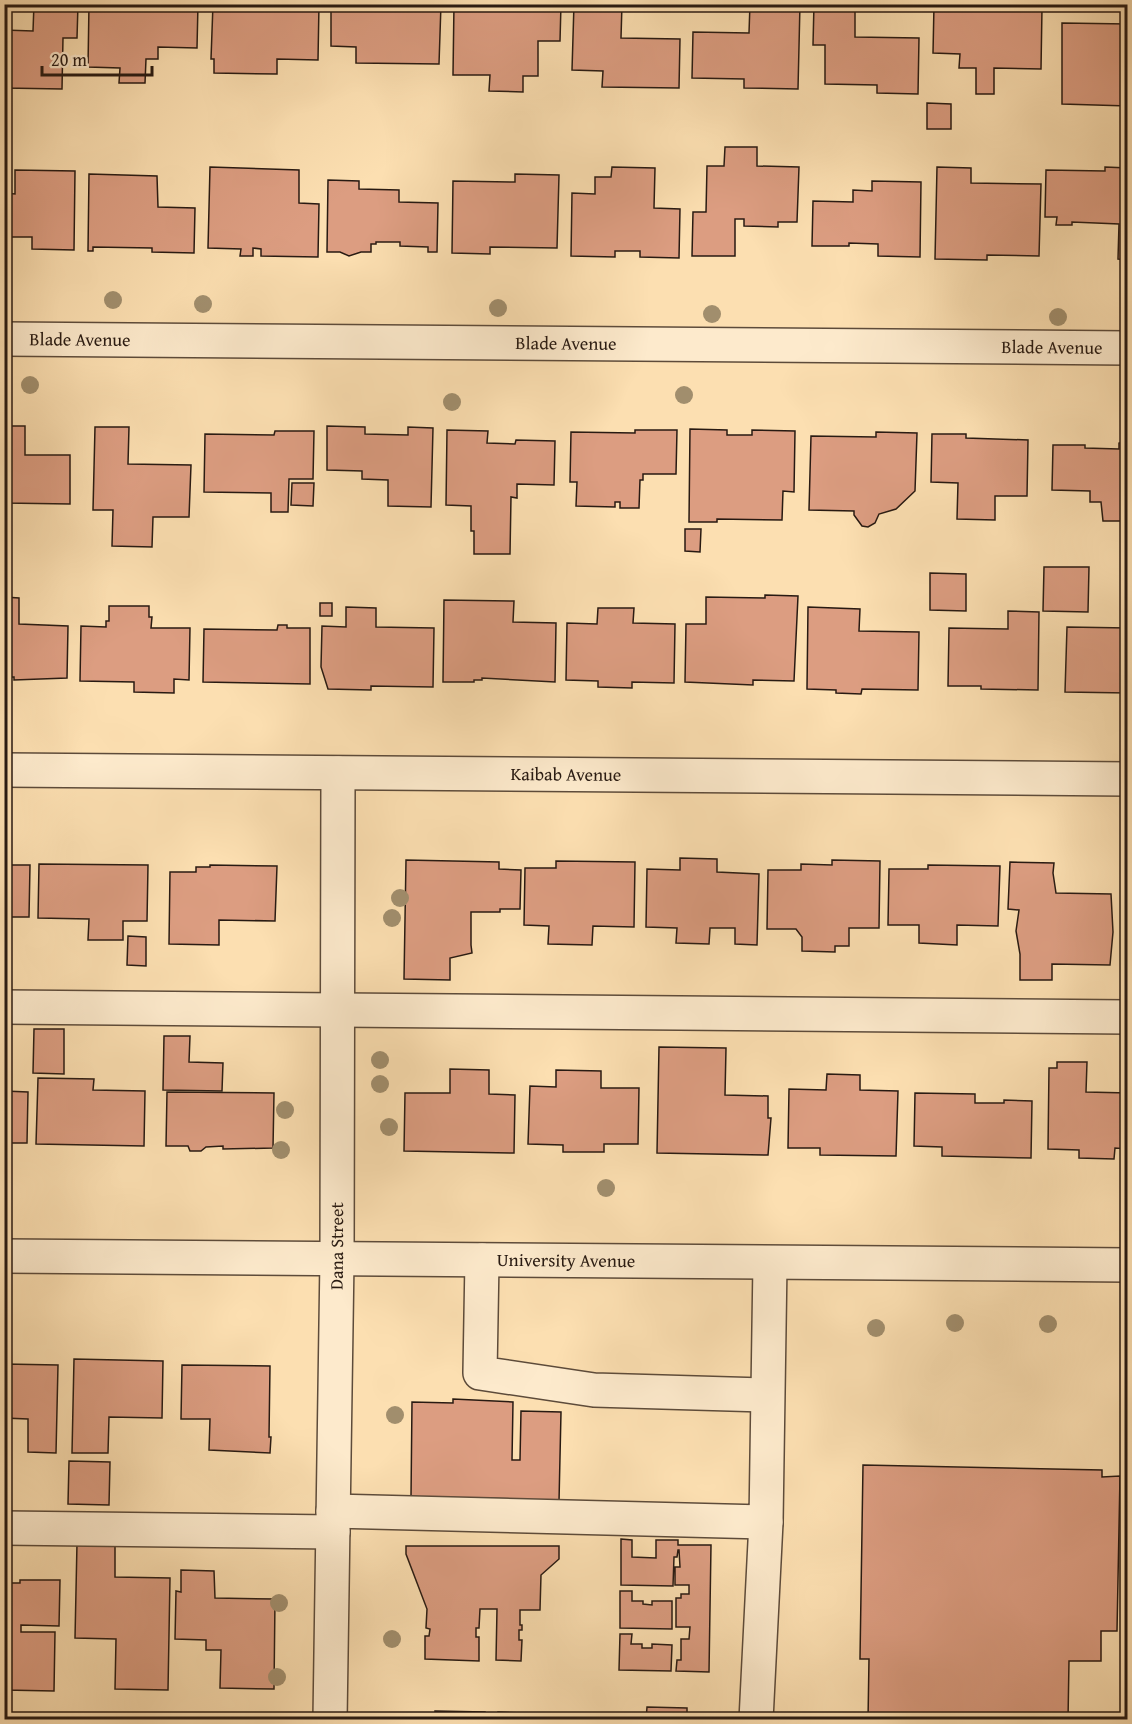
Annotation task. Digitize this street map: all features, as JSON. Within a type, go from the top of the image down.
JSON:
[{"type":"street","name":"Blade Avenue","points":[[4,339],[1128,348]]},
{"type":"street","name":"Kaibab Avenue","points":[[4,770],[1128,779]]},
{"type":"street","name":"Dana Street","points":[[330,1719],[337,1259],[338,773]]},
{"type":"street","points":[[4,1007],[1128,1017]]},
{"type":"street","name":"University Avenue","points":[[4,1256],[1128,1265]]},
{"type":"street","points":[[482,1260],[480,1373],[594,1390],[767,1395]]},
{"type":"street","points":[[756,1719],[766,1521],[770,1263]]},
{"type":"street","points":[[4,1528],[333,1522],[766,1521]]},
{"type":"building","points":[[34,4],[78,4],[77,38],[63,38],[62,89],[4,88],[4,30],[33,31]]},
{"type":"building","points":[[89,4],[129,4],[129,7],[159,8],[159,4],[198,4],[197,48],[158,47],[158,59],[146,59],[145,83],[119,83],[120,68],[88,67]]},
{"type":"building","points":[[213,4],[319,4],[318,60],[277,59],[277,74],[214,73],[214,59],[211,59]]},
{"type":"building","points":[[331,4],[441,4],[439,64],[356,63],[356,47],[331,46]]},
{"type":"building","points":[[454,4],[561,4],[560,41],[538,41],[538,76],[523,76],[523,92],[489,91],[490,75],[453,75]]},
{"type":"building","points":[[574,4],[622,4],[621,38],[680,39],[679,88],[602,87],[603,71],[572,70]]},
{"type":"building","points":[[750,4],[800,4],[798,89],[744,88],[744,79],[692,78],[693,32],[749,33]]},
{"type":"building","points":[[814,4],[855,4],[855,37],[919,38],[918,94],[877,93],[877,85],[825,84],[825,45],[813,45]]},
{"type":"building","points":[[934,5],[1042,8],[1041,69],[994,68],[994,94],[976,94],[976,68],[959,68],[960,54],[933,53]]},
{"type":"building","points":[[1062,23],[1128,24],[1128,106],[1062,104]]},
{"type":"building","points":[[927,103],[951,104],[951,129],[927,129]]},
{"type":"building","points":[[725,147],[757,147],[757,166],[799,167],[797,222],[778,222],[778,227],[744,226],[744,219],[735,219],[735,256],[692,256],[693,212],[706,212],[707,166],[724,166]]},
{"type":"building","points":[[210,167],[299,170],[299,203],[319,204],[318,257],[261,256],[261,249],[253,248],[253,256],[240,256],[241,249],[208,248]]},
{"type":"building","points":[[612,167],[655,168],[654,208],[680,209],[679,258],[640,257],[640,251],[615,251],[615,257],[571,256],[572,193],[595,194],[595,177],[611,177]]},
{"type":"building","points":[[937,167],[971,168],[971,183],[1041,184],[1039,256],[987,255],[987,260],[935,259]]},
{"type":"building","points":[[1105,167],[1128,168],[1128,260],[1118,259],[1119,224],[1072,222],[1072,225],[1056,225],[1057,217],[1045,217],[1046,170],[1105,171]]},
{"type":"building","points":[[15,170],[75,171],[74,250],[32,249],[32,237],[4,237],[4,193],[15,194]]},
{"type":"building","points":[[89,174],[157,176],[158,207],[195,208],[194,253],[152,252],[152,248],[93,247],[93,251],[88,251]]},
{"type":"building","points":[[515,174],[559,175],[557,248],[490,247],[490,254],[452,253],[453,181],[515,182]]},
{"type":"building","points":[[328,180],[359,181],[359,189],[399,190],[399,202],[438,203],[437,252],[428,252],[428,247],[400,246],[400,242],[376,242],[376,244],[371,244],[371,252],[349,256],[340,252],[327,252]]},
{"type":"building","points":[[872,181],[921,182],[920,257],[878,256],[878,244],[849,243],[849,246],[812,246],[813,201],[853,202],[853,190],[872,191]]},
{"type":"building","points":[[4,426],[25,426],[25,455],[70,455],[70,504],[4,503]]},
{"type":"building","points":[[327,426],[365,427],[365,434],[408,435],[408,427],[433,428],[431,507],[388,506],[388,480],[362,479],[362,471],[327,470]]},
{"type":"building","points":[[95,427],[129,427],[128,464],[191,465],[189,517],[153,517],[152,547],[112,546],[113,510],[93,510]]},
{"type":"building","points":[[690,429],[727,430],[727,435],[752,435],[752,430],[795,431],[794,492],[783,491],[782,520],[717,519],[717,522],[689,522]]},
{"type":"building","points":[[447,430],[488,431],[487,443],[515,444],[516,440],[555,441],[554,485],[517,484],[517,498],[511,497],[510,554],[474,554],[471,506],[446,505]]},
{"type":"building","points":[[635,430],[677,430],[676,474],[643,474],[643,480],[640,480],[639,508],[620,508],[620,502],[615,502],[615,507],[576,506],[577,482],[570,482],[571,432],[635,433]]},
{"type":"building","points":[[275,431],[314,431],[313,479],[289,479],[288,512],[271,512],[271,493],[204,492],[205,434],[274,435]]},
{"type":"building","points":[[876,432],[917,433],[915,491],[896,509],[879,514],[875,523],[868,527],[862,526],[854,515],[854,511],[809,510],[811,436],[876,437]]},
{"type":"building","points":[[932,434],[966,434],[966,438],[1028,440],[1027,496],[995,496],[995,520],[957,519],[958,483],[931,482]]},
{"type":"building","points":[[1128,441],[1128,521],[1103,521],[1101,502],[1090,502],[1090,491],[1052,490],[1053,445],[1085,445],[1085,448],[1119,449],[1119,443]]},
{"type":"building","points":[[292,483],[314,483],[313,506],[291,505]]},
{"type":"building","points":[[685,529],[701,529],[700,552],[685,551]]},
{"type":"building","points":[[1044,567],[1089,567],[1088,612],[1043,611]]},
{"type":"building","points":[[930,573],[966,574],[966,611],[930,610]]},
{"type":"building","points":[[765,595],[798,596],[794,681],[753,680],[753,685],[685,682],[686,624],[706,624],[706,597],[765,598]]},
{"type":"building","points":[[4,597],[19,598],[19,624],[68,626],[67,678],[14,680],[14,677],[4,677]]},
{"type":"building","points":[[444,600],[514,601],[513,622],[556,623],[555,682],[482,678],[474,682],[443,682]]},
{"type":"building","points":[[320,603],[332,603],[332,616],[320,616]]},
{"type":"building","points":[[109,606],[149,606],[149,617],[152,617],[151,628],[190,628],[189,680],[174,679],[174,693],[134,692],[134,682],[80,681],[81,626],[106,627],[106,621],[109,621]]},
{"type":"building","points":[[346,607],[376,608],[376,627],[434,628],[433,687],[371,686],[371,690],[328,689],[321,667],[322,626],[346,627]]},
{"type":"building","points":[[808,607],[860,609],[859,631],[919,632],[918,690],[862,689],[861,694],[807,689]]},
{"type":"building","points":[[598,608],[634,608],[633,623],[675,624],[674,683],[632,682],[632,688],[598,687],[598,681],[566,680],[567,623],[597,624]]},
{"type":"building","points":[[1008,611],[1039,612],[1038,690],[948,686],[949,628],[1008,629]]},
{"type":"building","points":[[278,625],[287,625],[287,628],[310,628],[310,684],[203,682],[204,629],[277,630]]},
{"type":"building","points":[[1067,627],[1128,628],[1128,693],[1065,692]]},
{"type":"building","points":[[680,858],[717,859],[717,872],[759,874],[757,945],[735,944],[735,928],[710,928],[709,944],[676,943],[677,928],[646,927],[647,869],[680,870]]},
{"type":"building","points":[[406,860],[499,862],[499,869],[521,870],[520,909],[471,912],[472,953],[450,958],[450,980],[404,979]]},
{"type":"building","points":[[832,860],[880,861],[879,928],[849,928],[849,946],[835,946],[835,952],[802,951],[802,937],[796,929],[767,929],[768,870],[801,870],[801,864],[832,865]]},
{"type":"building","points":[[556,861],[635,862],[634,927],[593,926],[592,945],[548,944],[549,926],[524,925],[525,868],[556,868]]},
{"type":"building","points":[[1010,862],[1054,863],[1056,893],[1111,894],[1113,932],[1110,965],[1052,964],[1052,980],[1020,980],[1020,954],[1016,931],[1019,910],[1008,909]]},
{"type":"building","points":[[39,864],[148,865],[147,921],[123,921],[123,940],[88,940],[89,919],[38,918]]},
{"type":"building","points":[[4,865],[30,865],[29,917],[4,917]]},
{"type":"building","points":[[210,865],[277,866],[275,921],[219,920],[219,945],[169,944],[170,872],[196,872],[196,867],[210,867]]},
{"type":"building","points":[[928,865],[1000,866],[998,926],[957,925],[957,945],[919,943],[919,925],[888,925],[889,869],[928,869]]},
{"type":"building","points":[[128,936],[146,937],[146,966],[127,965]]},
{"type":"building","points":[[34,1029],[64,1029],[64,1074],[33,1073]]},
{"type":"building","points":[[164,1036],[190,1036],[189,1062],[223,1063],[222,1091],[163,1090]]},
{"type":"building","points":[[659,1047],[726,1048],[725,1095],[768,1096],[768,1118],[771,1118],[768,1155],[657,1153]]},
{"type":"building","points":[[1057,1062],[1087,1062],[1086,1092],[1128,1093],[1128,1149],[1115,1148],[1114,1159],[1079,1158],[1079,1150],[1048,1149],[1049,1068],[1057,1068]]},
{"type":"building","points":[[450,1069],[489,1070],[489,1094],[515,1095],[514,1153],[404,1151],[405,1093],[450,1093]]},
{"type":"building","points":[[556,1070],[601,1071],[601,1088],[639,1088],[638,1144],[604,1144],[604,1152],[563,1152],[563,1145],[528,1144],[530,1086],[556,1087]]},
{"type":"building","points":[[827,1074],[860,1075],[860,1090],[898,1091],[896,1156],[820,1155],[820,1148],[788,1148],[789,1089],[826,1090]]},
{"type":"building","points":[[38,1078],[94,1079],[93,1090],[145,1091],[144,1146],[36,1144]]},
{"type":"building","points":[[4,1091],[28,1092],[27,1143],[5,1143],[5,1154]]},
{"type":"building","points":[[167,1092],[274,1093],[273,1148],[223,1149],[223,1146],[190,1151],[188,1146],[166,1146]]},
{"type":"building","points":[[915,1093],[975,1094],[975,1103],[1004,1103],[1004,1100],[1032,1101],[1031,1158],[942,1156],[942,1147],[914,1146]]},
{"type":"building","points":[[74,1359],[163,1361],[162,1418],[109,1417],[108,1453],[72,1453]]},
{"type":"building","points":[[4,1364],[58,1365],[56,1453],[28,1452],[28,1419],[4,1418]]},
{"type":"building","points":[[182,1365],[270,1366],[270,1453],[209,1450],[210,1419],[181,1419]]},
{"type":"building","points":[[453,1399],[513,1402],[512,1460],[520,1460],[521,1411],[561,1412],[559,1502],[411,1497],[412,1402],[453,1403]]},
{"type":"building","points":[[69,1461],[110,1462],[109,1505],[68,1504]]},
{"type":"building","points":[[863,1465],[1102,1470],[1102,1477],[1120,1476],[1117,1631],[1101,1631],[1101,1661],[1069,1661],[1068,1720],[868,1720],[869,1659],[860,1659]]},
{"type":"building","points":[[621,1539],[632,1540],[632,1557],[656,1558],[656,1540],[678,1540],[678,1545],[711,1545],[709,1672],[676,1671],[677,1660],[681,1660],[681,1639],[689,1639],[690,1627],[676,1627],[676,1598],[681,1598],[681,1594],[689,1594],[689,1585],[675,1585],[675,1567],[680,1567],[679,1550],[677,1557],[674,1557],[673,1586],[621,1585]]},
{"type":"building","points":[[77,1543],[115,1544],[115,1577],[170,1578],[168,1690],[115,1689],[116,1639],[75,1638]]},
{"type":"building","points":[[406,1546],[559,1546],[559,1559],[541,1575],[540,1610],[520,1610],[521,1661],[496,1660],[497,1609],[480,1609],[479,1628],[476,1628],[476,1637],[479,1637],[479,1661],[425,1659],[425,1636],[429,1636],[430,1629],[426,1628],[427,1609],[406,1554]]},
{"type":"building","points":[[181,1570],[214,1571],[215,1598],[275,1599],[274,1689],[220,1688],[221,1650],[206,1650],[206,1640],[175,1639],[176,1591],[181,1592]]},
{"type":"building","points":[[20,1580],[60,1580],[59,1626],[21,1625],[21,1632],[55,1632],[54,1691],[4,1690],[4,1583],[20,1583]]},
{"type":"building","points":[[620,1591],[632,1591],[632,1601],[643,1601],[643,1604],[652,1605],[652,1601],[672,1601],[672,1629],[620,1628]]},
{"type":"building","points":[[620,1634],[632,1634],[631,1644],[642,1644],[642,1648],[652,1648],[652,1644],[672,1645],[671,1671],[619,1670]]},
{"type":"building","points":[[647,1707],[687,1708],[687,1720],[646,1720]]},
{"type":"building","points":[[435,1711],[485,1712],[485,1720],[435,1720]]},
{"type":"building","points":[[498,1712],[524,1713],[524,1720],[498,1720]]}]
